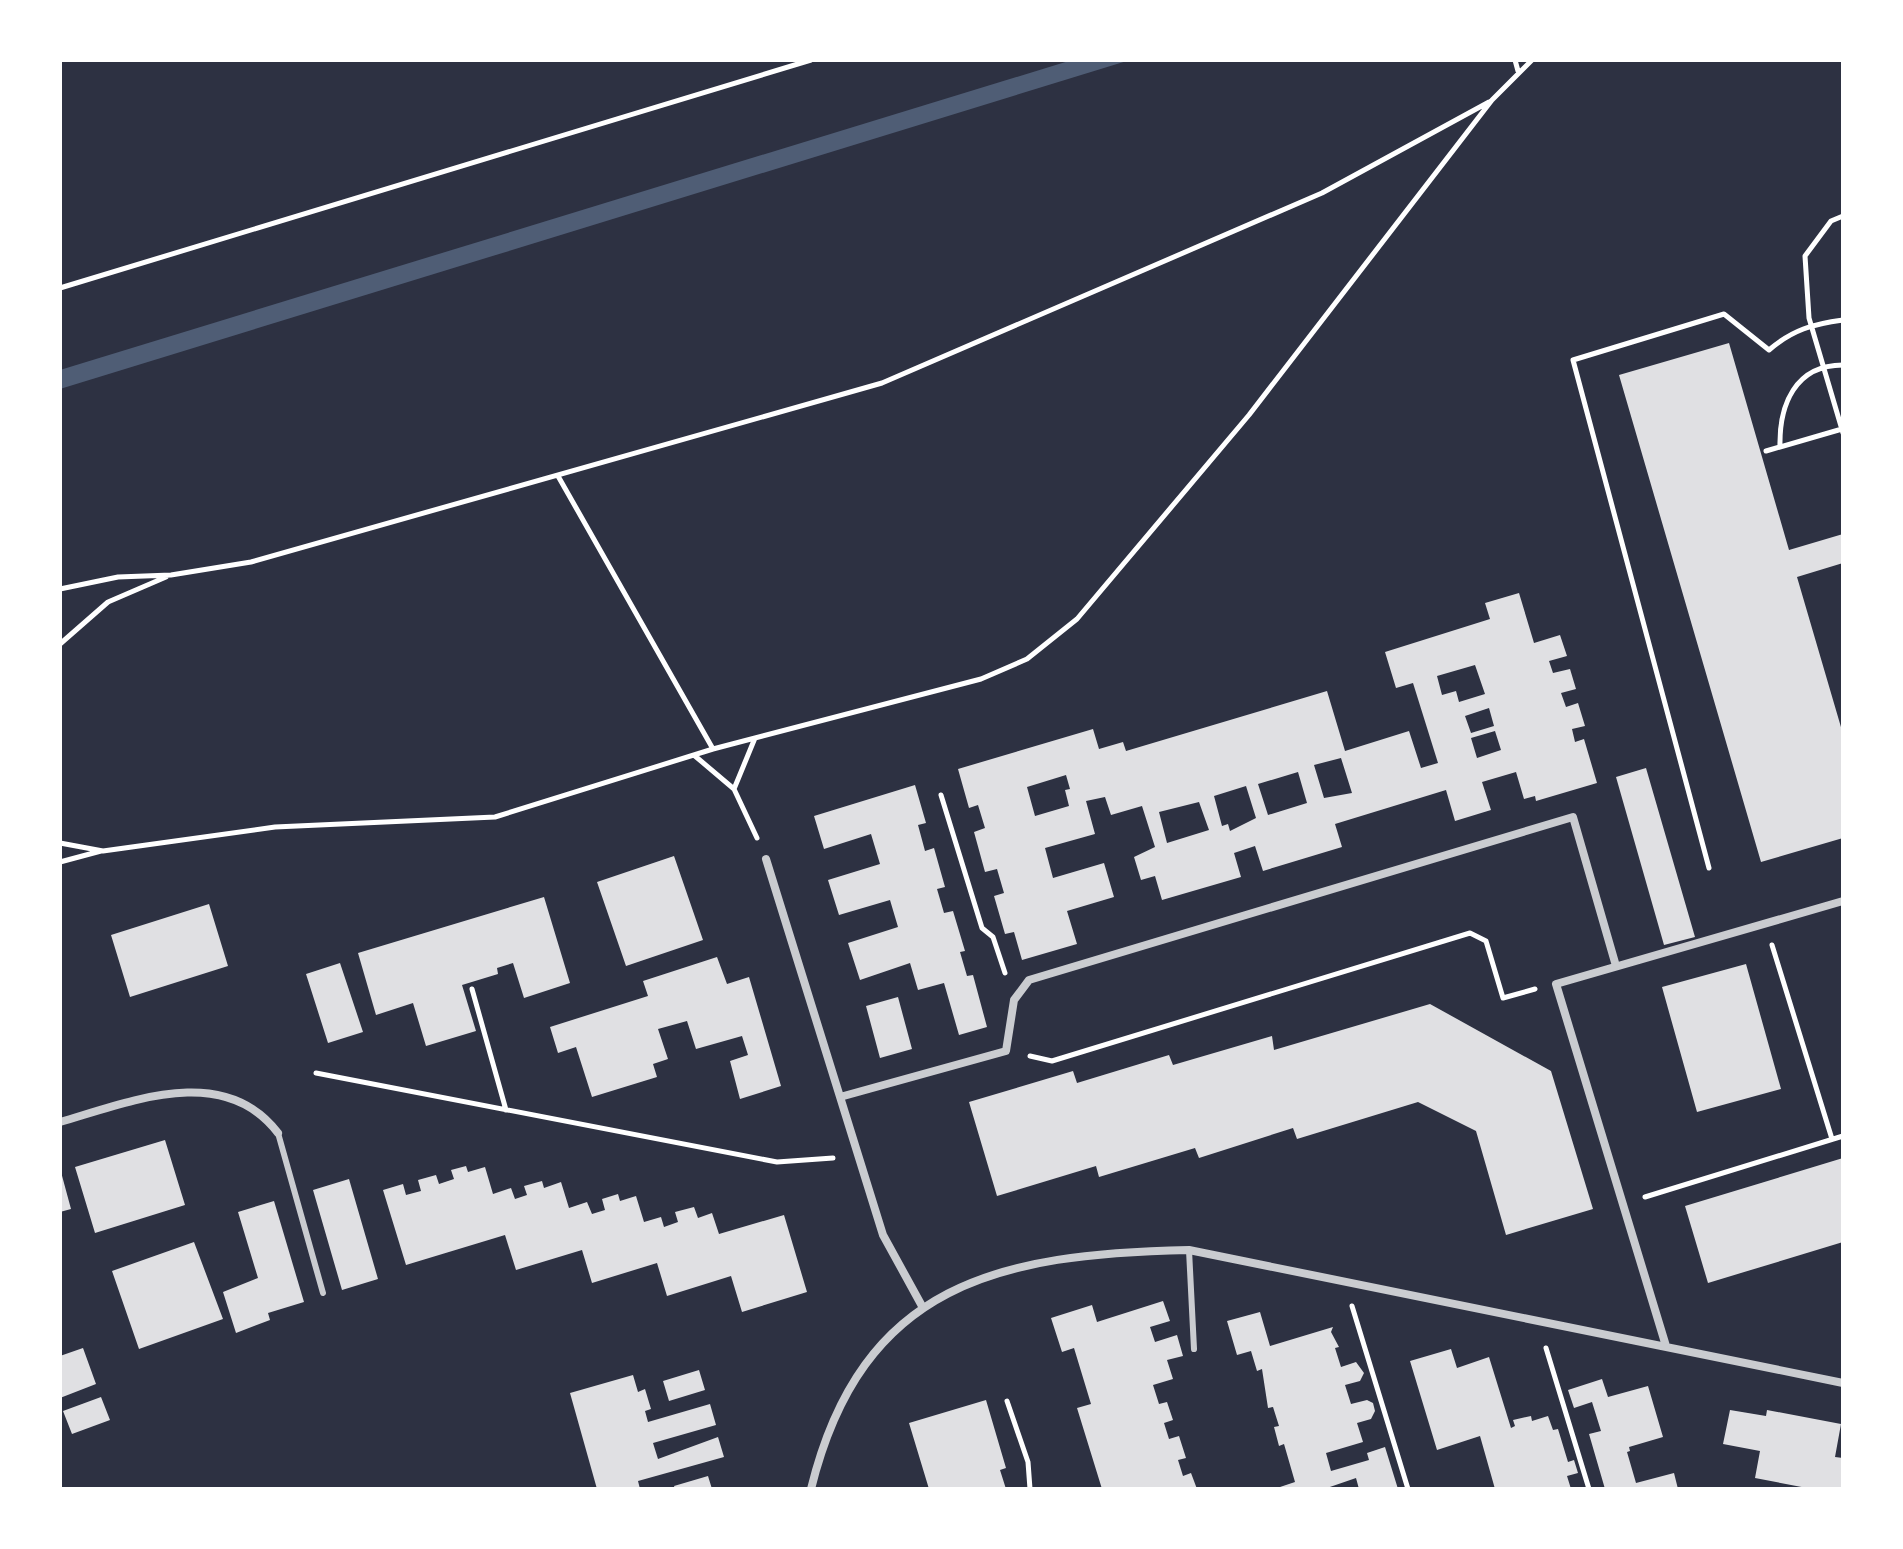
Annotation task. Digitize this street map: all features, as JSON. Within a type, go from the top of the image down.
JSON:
[{"type":"street","points":[[840,1097],[1006,1051],[1014,1000],[1029,980],[1573,817],[1616,966]]},
{"type":"street","points":[[766,859],[883,1235],[922,1306]]},
{"type":"street","points":[[1666,1346],[1556,984],[1843,901]]},
{"type":"street","points":[[60,1122],[133,1100],[190,1091],[222,1096],[247,1106],[278,1133]]},
{"type":"street","points":[[811,1489],[837,1409],[879,1349],[922,1306],[971,1283],[1034,1262],[1113,1251],[1189,1250],[1843,1383]]},
{"type":"lane","points":[[278,1133],[323,1293]]},
{"type":"lane","points":[[1189,1250],[1194,1349]]},
{"type":"path","points":[[60,288],[811,60]]},
{"type":"path","points":[[1515,60],[1518,71]]},
{"type":"path","points":[[60,862],[103,851],[275,827],[495,817],[713,749],[981,679],[1046,648],[1077,619],[1249,415],[1492,100],[1532,60]]},
{"type":"path","points":[[60,589],[118,577],[171,575],[251,562],[882,383],[1322,193],[1492,100]]},
{"type":"path","points":[[1766,451],[1843,430],[1811,324],[1805,256],[1816,237],[1831,221],[1843,216]]},
{"type":"path","points":[[1709,868],[1573,360],[1724,314],[1769,350],[1785,336],[1811,324],[1843,320]]},
{"type":"path","points":[[1780,447],[1780,422],[1786,398],[1798,381],[1824,368],[1843,365]]},
{"type":"path","points":[[558,475],[713,749]]},
{"type":"path","points":[[60,644],[108,602],[171,575]]},
{"type":"path","points":[[734,789],[755,738]]},
{"type":"path","points":[[694,755],[734,789],[766,859]]},
{"type":"path","points":[[941,795],[982,928],[993,937],[1014,1000]]},
{"type":"path","points":[[60,843],[103,851]]},
{"type":"path","points":[[1765,923],[1832,1139]]},
{"type":"path","points":[[1006,1051],[1052,1061],[1470,933],[1486,941],[1503,998],[1556,984]]},
{"type":"path","points":[[472,989],[506,1110]]},
{"type":"path","points":[[316,1073],[777,1162],[858,1156]]},
{"type":"path","points":[[1625,1203],[1843,1136]]},
{"type":"path","points":[[1345,1282],[1408,1489]]},
{"type":"path","points":[[1538,1321],[1589,1489]]},
{"type":"path","points":[[1007,1401],[1028,1462],[1030,1489]]},
{"type":"water","points":[[1072,60],[1130,60],[60,389],[60,370]]},
{"type":"building","points":[[1729,343],[1789,550],[1843,534],[1843,563],[1797,577],[1843,734],[1843,838],[1761,862],[1619,375]]},
{"type":"building","points":[[1519,593],[1534,643],[1560,635],[1567,656],[1549,661],[1553,673],[1570,669],[1576,689],[1561,693],[1566,707],[1578,703],[1585,726],[1572,729],[1575,742],[1584,739],[1597,783],[1536,801],[1535,796],[1524,799],[1516,772],[1482,782],[1491,810],[1455,821],[1446,790],[1335,824],[1342,847],[1263,871],[1255,846],[1234,853],[1241,877],[1162,900],[1155,876],[1141,880],[1134,857],[1155,847],[1142,806],[1111,815],[1105,797],[1086,801],[1095,834],[1045,848],[1053,878],[1104,863],[1114,897],[1067,911],[1077,944],[1022,960],[1014,932],[1005,934],[994,896],[1004,893],[997,869],[985,872],[974,832],[985,828],[978,805],[969,808],[958,769],[1093,729],[1099,749],[1123,742],[1126,751],[1327,691],[1345,751],[1409,731],[1421,768],[1438,763],[1413,683],[1396,688],[1385,652],[1490,619],[1485,603]],"holes":[[[1475,665],[1485,694],[1459,702],[1456,691],[1442,695],[1437,676]],[[1489,708],[1494,726],[1471,733],[1465,716]],[[1495,731],[1501,750],[1477,758],[1471,738]],[[1341,758],[1352,793],[1324,798],[1314,765]],[[1298,772],[1307,803],[1268,815],[1258,784]],[[1066,775],[1070,789],[1065,790],[1069,806],[1035,816],[1027,787]],[[1246,786],[1256,818],[1230,831],[1228,824],[1222,826],[1214,796]],[[1199,802],[1209,830],[1167,843],[1159,812]]]},
{"type":"building","points":[[1646,768],[1695,937],[1664,945],[1616,777]]},
{"type":"building","points":[[915,785],[926,823],[918,825],[925,851],[934,848],[945,887],[937,889],[944,913],[953,911],[965,951],[960,952],[967,976],[973,975],[987,1027],[959,1035],[944,983],[918,990],[910,963],[860,980],[848,943],[898,927],[890,900],[839,915],[828,880],[880,864],[871,834],[824,849],[814,816]]},
{"type":"building","points":[[674,856],[703,940],[626,966],[597,882]]},
{"type":"building","points":[[544,897],[570,983],[524,998],[513,963],[497,968],[498,974],[462,985],[476,1031],[426,1046],[413,1003],[376,1015],[358,953]]},
{"type":"building","points":[[209,904],[228,966],[130,997],[111,935]]},
{"type":"building","points":[[717,957],[727,984],[749,977],[781,1086],[740,1099],[730,1061],[748,1055],[742,1036],[696,1049],[687,1021],[658,1029],[668,1059],[653,1064],[657,1077],[592,1097],[576,1047],[558,1053],[550,1027],[648,996],[643,981]]},
{"type":"building","points":[[340,963],[363,1032],[328,1043],[306,974]]},
{"type":"building","points":[[1746,964],[1781,1089],[1697,1112],[1662,987]]},
{"type":"building","points":[[898,997],[912,1049],[880,1058],[866,1006]]},
{"type":"building","points":[[1430,1004],[1551,1071],[1593,1209],[1506,1235],[1476,1131],[1418,1102],[1297,1139],[1293,1128],[1199,1158],[1195,1148],[1099,1177],[1096,1166],[997,1196],[969,1102],[1073,1071],[1077,1083],[1169,1055],[1173,1065],[1272,1036],[1274,1050]]},
{"type":"building","points":[[165,1140],[185,1205],[95,1233],[75,1167]]},
{"type":"building","points":[[1843,1158],[1843,1242],[1708,1283],[1685,1206]]},
{"type":"building","points":[[466,1166],[468,1172],[485,1167],[493,1194],[511,1188],[515,1199],[527,1195],[524,1186],[542,1181],[544,1188],[561,1182],[569,1208],[587,1202],[592,1214],[605,1210],[602,1199],[618,1194],[620,1201],[636,1196],[644,1222],[661,1217],[664,1227],[678,1222],[675,1212],[694,1207],[698,1218],[712,1213],[719,1234],[784,1215],[807,1292],[742,1312],[731,1276],[667,1296],[657,1263],[592,1283],[582,1250],[516,1270],[505,1235],[406,1265],[383,1190],[403,1184],[406,1195],[421,1191],[418,1180],[436,1175],[439,1184],[454,1179],[451,1170]]},
{"type":"building","points":[[60,1173],[71,1209],[60,1212]]},
{"type":"building","points":[[349,1179],[378,1279],[342,1290],[313,1190]]},
{"type":"building","points":[[274,1201],[304,1302],[268,1313],[270,1320],[236,1333],[223,1292],[258,1278],[238,1212]]},
{"type":"building","points":[[194,1242],[223,1319],[139,1349],[112,1271]]},
{"type":"building","points":[[1163,1301],[1170,1321],[1150,1327],[1155,1342],[1177,1335],[1183,1356],[1167,1360],[1173,1379],[1153,1385],[1159,1404],[1167,1402],[1173,1420],[1164,1423],[1169,1439],[1179,1436],[1186,1458],[1178,1460],[1183,1476],[1191,1473],[1197,1489],[1102,1489],[1077,1408],[1091,1404],[1074,1348],[1062,1352],[1051,1318],[1092,1305],[1097,1322]]},
{"type":"building","points":[[1260,1312],[1270,1346],[1333,1327],[1331,1332],[1339,1347],[1335,1348],[1341,1367],[1356,1362],[1364,1373],[1360,1381],[1345,1385],[1351,1404],[1367,1400],[1373,1403],[1375,1411],[1371,1419],[1357,1423],[1363,1442],[1326,1453],[1331,1471],[1369,1460],[1367,1453],[1385,1447],[1398,1489],[1359,1489],[1356,1478],[1324,1489],[1274,1489],[1295,1482],[1284,1444],[1279,1446],[1274,1427],[1279,1426],[1273,1407],[1268,1408],[1262,1369],[1257,1371],[1251,1351],[1237,1355],[1227,1321]]},
{"type":"building","points":[[83,1348],[96,1384],[60,1398],[60,1356]]},
{"type":"building","points":[[1451,1349],[1457,1368],[1489,1357],[1511,1428],[1515,1426],[1513,1420],[1531,1416],[1532,1421],[1548,1416],[1553,1430],[1558,1429],[1568,1462],[1574,1460],[1578,1473],[1567,1476],[1571,1489],[1495,1489],[1480,1436],[1437,1450],[1410,1361]]},
{"type":"building","points":[[699,1370],[705,1390],[669,1401],[663,1381]]},
{"type":"building","points":[[633,1375],[638,1392],[645,1389],[651,1409],[645,1411],[648,1422],[710,1404],[716,1425],[653,1443],[658,1459],[718,1437],[724,1457],[638,1481],[640,1489],[597,1489],[570,1393]]},
{"type":"building","points":[[1602,1379],[1608,1397],[1648,1386],[1663,1437],[1629,1447],[1630,1451],[1627,1452],[1636,1483],[1674,1473],[1678,1489],[1605,1489],[1589,1434],[1601,1431],[1592,1402],[1574,1408],[1568,1390]]},
{"type":"building","points":[[101,1397],[110,1420],[72,1434],[63,1411]]},
{"type":"building","points":[[986,1400],[1006,1468],[1000,1470],[1006,1489],[929,1489],[909,1423]]},
{"type":"building","points":[[1730,1410],[1766,1416],[1767,1410],[1841,1424],[1835,1457],[1843,1458],[1843,1489],[1812,1489],[1755,1478],[1760,1451],[1723,1444]]},
{"type":"building","points":[[708,1476],[712,1489],[675,1489],[674,1486]]}]
